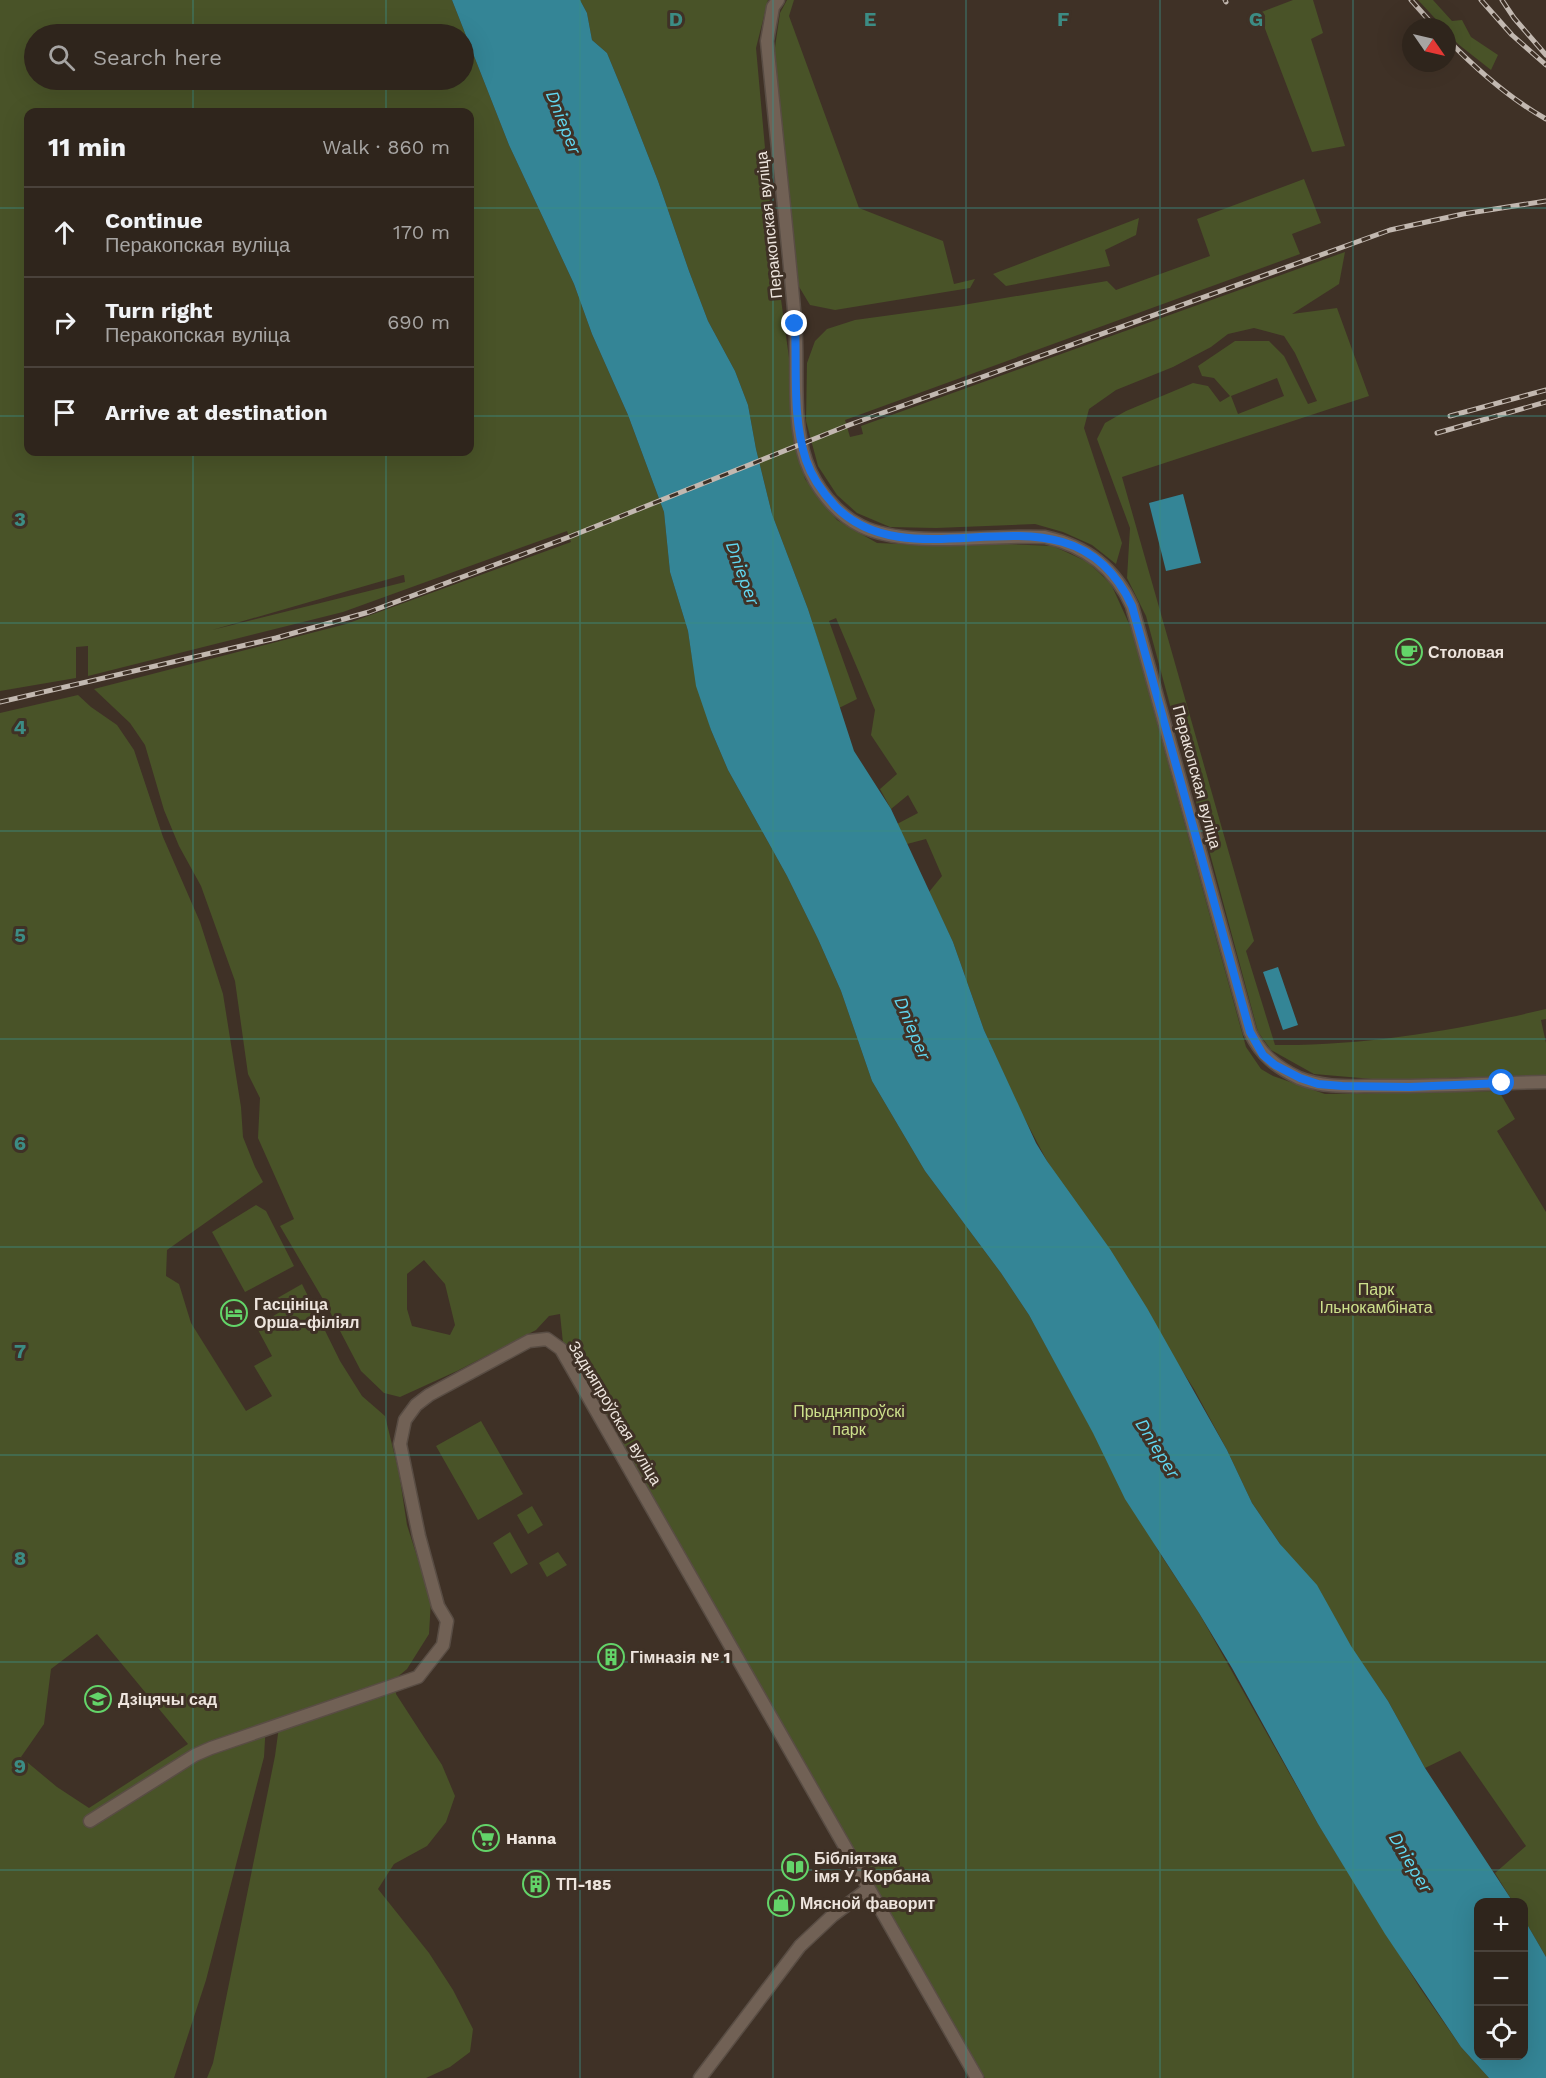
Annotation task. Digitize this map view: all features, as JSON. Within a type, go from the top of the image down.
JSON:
[{"type":"street","name":"Перакопская вуліца","points":[[778,0],[773,7],[767,41],[795,324],[798,424],[806,461],[817,484],[842,513],[859,525],[877,533],[921,538],[1045,537],[1059,540],[1085,552],[1097,559],[1114,575],[1125,590],[1132,606],[1250,1032],[1263,1055],[1275,1065],[1318,1084],[1342,1086],[1409,1087],[1546,1082]]},
{"type":"street","name":"Задняпроўская вуліца","points":[[90,1821],[195,1755],[418,1677],[443,1646],[447,1621],[438,1606],[419,1536],[400,1444],[405,1420],[429,1395],[530,1341],[547,1339],[561,1348],[977,2078]]},
{"type":"street","points":[[700,2078],[800,1946],[840,1909],[868,1889]]},
{"type":"green space","name":"Прыдняпроўскі парк","points":[[0,0],[452,0],[461,24],[24,24],[24,90],[474,90],[474,56],[509,145],[574,284],[592,334],[628,415],[664,512],[670,572],[688,631],[692,657],[711,730],[728,770],[787,876],[818,939],[841,991],[872,1081],[925,1171],[1001,1273],[1029,1315],[1159,1552],[1199,1613],[1318,1824],[1420,1988],[1461,2047],[1489,2078],[985,2078],[563,1343],[560,1314],[549,1316],[536,1330],[457,1371],[400,1397],[384,1393],[361,1371],[327,1306],[280,1226],[294,1219],[258,1138],[260,1098],[248,1074],[235,981],[201,886],[179,846],[164,810],[145,745],[130,723],[94,689],[346,624],[571,542],[567,531],[343,612],[88,676],[88,646],[76,647],[76,678],[0,691]],"holes":[[[404,575],[405,582],[212,630]],[[424,1260],[445,1284],[455,1325],[450,1335],[412,1326],[407,1309],[407,1274]]]},
{"type":"green space","name":"Парк Ільнокамбіната","points":[[580,0],[768,0],[756,48],[774,248],[790,365],[791,423],[805,479],[837,520],[877,543],[1053,546],[1088,562],[1111,584],[1131,628],[1246,1047],[1261,1069],[1273,1076],[1325,1094],[1499,1091],[1515,1119],[1497,1131],[1546,1212],[1546,1957],[1528,1926],[1528,1898],[1511,1898],[1495,1873],[1526,1846],[1460,1751],[1425,1768],[1388,1701],[1252,1503],[1194,1389],[1047,1161],[1019,1108],[984,1030],[953,942],[929,892],[942,876],[926,839],[907,844],[897,824],[918,813],[908,795],[891,809],[880,789],[897,774],[871,735],[875,710],[836,618],[829,621],[857,699],[839,708],[808,609],[772,514],[748,405],[735,371],[708,321],[658,181],[607,53],[592,40],[587,13]]},
{"type":"green space","points":[[787,0],[794,0],[789,16],[859,208],[943,241],[954,284],[975,279],[970,288],[835,310],[810,305],[798,285],[774,54],[780,13]]},
{"type":"green space","points":[[1293,0],[1313,0],[1323,33],[1311,39],[1345,146],[1312,152],[1259,13]]},
{"type":"green space","points":[[1418,0],[1433,0],[1449,18],[1435,18]]},
{"type":"green space","points":[[1462,20],[1471,37],[1498,55],[1491,70],[1456,42],[1456,21]]},
{"type":"green space","points":[[1304,179],[1321,223],[1292,234],[1300,254],[845,420],[850,437],[863,434],[861,426],[1345,252],[1339,284],[1292,314],[1337,308],[1369,396],[1122,477],[1254,941],[1246,951],[1275,1045],[1378,1040],[1479,1024],[1546,1009],[1546,1019],[1541,1020],[1546,1043],[1546,1075],[1384,1080],[1314,1074],[1271,1050],[1258,1032],[1146,616],[1127,578],[1130,528],[1097,439],[1105,423],[1126,411],[1193,383],[1208,386],[1220,402],[1230,396],[1214,378],[1202,376],[1198,366],[1235,341],[1269,341],[1284,356],[1308,404],[1317,401],[1295,353],[1284,336],[1254,328],[1228,334],[1211,347],[1173,367],[1116,390],[1089,409],[1084,428],[1122,543],[1116,564],[1092,545],[1063,532],[1035,524],[936,528],[890,527],[857,513],[837,495],[818,466],[806,421],[807,363],[815,341],[827,329],[855,320],[1107,281],[1116,290],[1210,256],[1197,219]],"holes":[[[1277,378],[1284,396],[1238,414],[1231,396]]]},
{"type":"green space","points":[[1139,218],[1136,235],[1105,250],[1110,266],[1006,286],[993,274]]},
{"type":"green space","points":[[78,695],[117,725],[134,750],[163,837],[200,922],[223,994],[241,1107],[243,1137],[263,1182],[167,1250],[166,1276],[179,1284],[191,1323],[246,1411],[272,1396],[254,1366],[272,1356],[256,1326],[280,1312],[274,1300],[302,1284],[340,1361],[362,1396],[385,1416],[399,1473],[407,1525],[431,1600],[429,1634],[407,1669],[395,1679],[396,1694],[442,1765],[455,1796],[446,1822],[427,1846],[394,1864],[378,1889],[429,1953],[453,1990],[473,2029],[470,2052],[450,2067],[426,2078],[207,2078],[213,2063],[275,1756],[280,1719],[266,1722],[264,1757],[206,1980],[174,2078],[0,2078],[0,713]],"holes":[[[97,1634],[188,1744],[89,1808],[57,1787],[21,1757],[44,1724],[51,1669]]]},
{"type":"green space","points":[[256,1205],[266,1211],[294,1266],[245,1292],[212,1232]]},
{"type":"green space","points":[[481,1421],[523,1494],[478,1520],[436,1446]]},
{"type":"green space","points":[[532,1506],[543,1525],[528,1534],[517,1515]]},
{"type":"green space","points":[[510,1532],[528,1564],[511,1574],[493,1543]]},
{"type":"green space","points":[[558,1552],[567,1565],[547,1577],[539,1563]]},
{"type":"water","name":"Dnieper","points":[[452,0],[580,0],[587,13],[592,40],[607,53],[658,181],[708,321],[735,371],[748,405],[772,514],[808,609],[854,751],[891,809],[953,942],[984,1030],[1036,1143],[1110,1249],[1147,1308],[1227,1450],[1252,1503],[1280,1544],[1317,1585],[1351,1646],[1388,1701],[1425,1768],[1510,1898],[1474,1898],[1474,2060],[1528,2060],[1528,1926],[1546,1957],[1546,2078],[1489,2078],[1461,2047],[1385,1934],[1318,1824],[1232,1668],[1125,1499],[1093,1433],[1029,1315],[1001,1273],[925,1171],[872,1081],[841,991],[818,939],[787,876],[728,770],[711,730],[696,686],[688,631],[670,572],[664,512],[628,415],[592,334],[574,284],[509,145],[474,56],[474,24],[461,24]]},
{"type":"water","points":[[1183,494],[1201,563],[1166,571],[1149,503]]},
{"type":"water","points":[[1278,967],[1298,1025],[1283,1030],[1263,972]]},
{"type":"railway","points":[[1411,0],[1427,18]]},
{"type":"railway","points":[[1481,0],[1512,35],[1546,65]]},
{"type":"railway","points":[[1502,0],[1514,18],[1546,55]]},
{"type":"railway","points":[[1456,48],[1494,83],[1546,119]]},
{"type":"railway","points":[[0,702],[276,638],[369,612],[569,537],[849,425],[1390,230],[1463,214],[1546,201]]},
{"type":"railway","points":[[1450,416],[1546,390]]},
{"type":"railway","points":[[1437,433],[1546,402]]},
{"type":"place","name":"Столовая","points":[[1409,652]]},
{"type":"place","name":"Гасцініца Орша-філіял","points":[[234,1313]]},
{"type":"place","name":"Гімназія № 1","points":[[611,1657]]},
{"type":"place","name":"Дзіцячы сад","points":[[98,1699]]},
{"type":"place","name":"Hanna","points":[[486,1838]]},
{"type":"place","name":"Бібліятэка імя У. Корбана","points":[[795,1867]]},
{"type":"place","name":"ТП-185","points":[[536,1884]]},
{"type":"place","name":"Мясной фаворит","points":[[781,1903]]},
{"type":"route","points":[[795,324],[798,424],[806,461],[817,484],[842,513],[859,525],[877,533],[898,537],[1027,536],[1059,540],[1097,559],[1114,575],[1125,590],[1132,606],[1163,714],[1250,1032],[1263,1055],[1275,1065],[1318,1084],[1409,1087],[1502,1083]]}]
